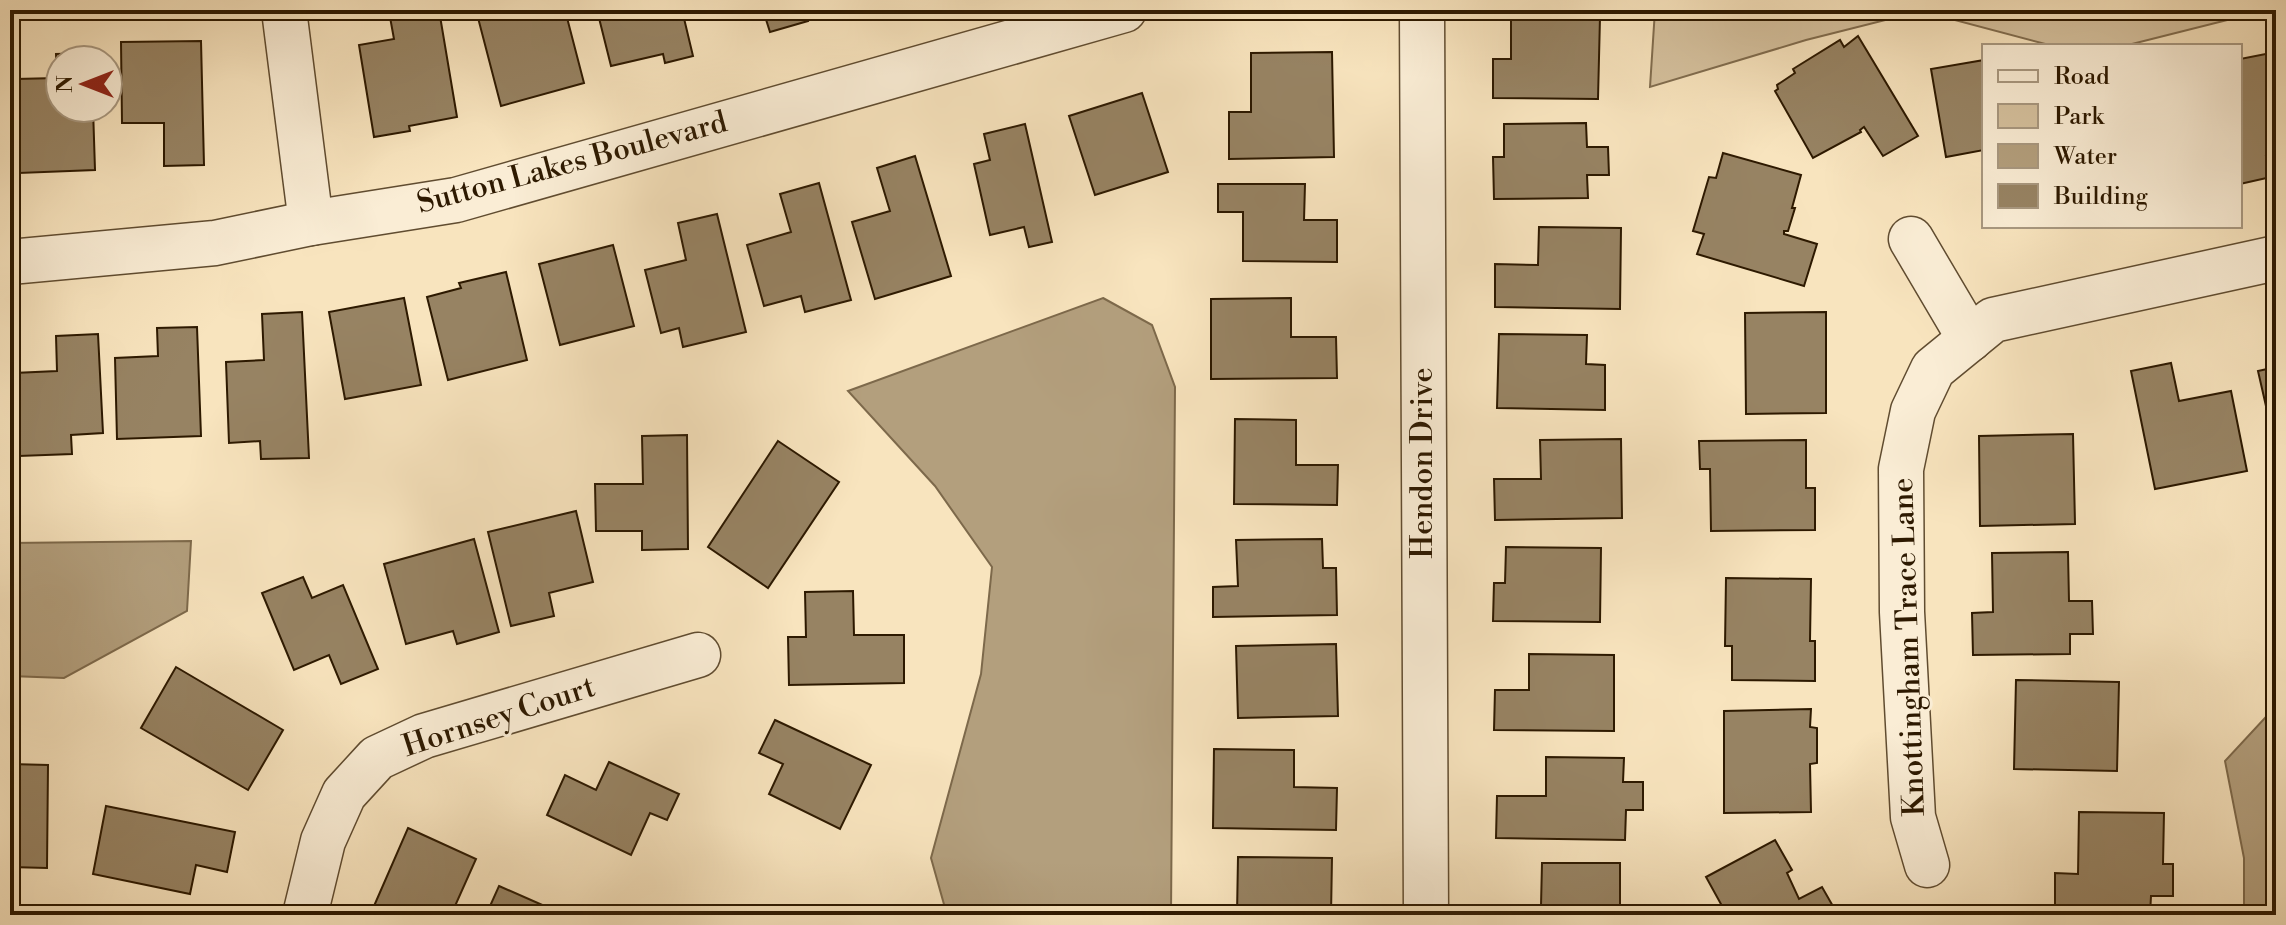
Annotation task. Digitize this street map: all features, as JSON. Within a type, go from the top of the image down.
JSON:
[{"type":"street","points":[[284,10],[311,223]]},
{"type":"street","name":"Sutton Lakes Boulevard","points":[[10,262],[215,243],[311,223],[456,200],[1124,10]]},
{"type":"street","name":"Hendon Drive","points":[[1422,10],[1426,915]]},
{"type":"street","points":[[1911,239],[1970,339]]},
{"type":"street","name":"Knottingham Trace Lane","points":[[1927,865],[1913,817],[1902,612],[1901,469],[1913,411],[1933,369],[1993,320],[2276,258]]},
{"type":"street","name":"Hornsey Court","points":[[305,915],[323,841],[344,794],[377,758],[424,736],[698,655]]},
{"type":"green space","points":[[1655,10],[2267,10],[2132,44],[2045,44],[1921,11],[1806,40],[1650,87]]},
{"type":"water","points":[[1103,298],[1152,325],[1175,387],[1171,915],[947,915],[931,858],[981,674],[992,567],[935,486],[848,391]]},
{"type":"water","points":[[191,541],[187,611],[64,678],[10,676],[10,543]]},
{"type":"water","points":[[2276,706],[2276,915],[2244,915],[2244,858],[2225,761]]},
{"type":"building","points":[[439,10],[457,117],[409,126],[410,131],[374,137],[359,45],[394,39],[390,17]]},
{"type":"building","points":[[491,10],[538,10],[540,17],[565,10],[584,83],[501,106],[477,14]]},
{"type":"building","points":[[597,10],[682,10],[693,56],[665,63],[663,54],[611,66]]},
{"type":"building","points":[[763,10],[805,10],[808,21],[770,32]]},
{"type":"building","points":[[1511,16],[1600,17],[1598,99],[1493,98],[1493,59],[1511,59]]},
{"type":"building","points":[[1858,36],[1918,136],[1883,156],[1864,127],[1861,132],[1813,158],[1775,91],[1777,85],[1795,73],[1793,69],[1840,40],[1844,47]]},
{"type":"building","points":[[201,41],[204,165],[164,166],[164,123],[124,123],[124,44],[121,42]]},
{"type":"building","points":[[1332,52],[1334,157],[1229,159],[1229,112],[1251,112],[1251,53]]},
{"type":"building","points":[[2276,52],[2276,154],[2266,156],[2271,177],[2242,184],[2242,59]]},
{"type":"building","points":[[1982,60],[1982,150],[1946,157],[1931,69]]},
{"type":"building","points":[[44,78],[44,124],[94,124],[95,170],[19,173],[16,79]]},
{"type":"building","points":[[1142,93],[1168,172],[1095,195],[1069,116]]},
{"type":"building","points":[[1586,123],[1587,147],[1608,147],[1609,175],[1587,175],[1588,198],[1494,199],[1493,157],[1504,157],[1504,124]]},
{"type":"building","points":[[1025,124],[1052,242],[1029,247],[1024,227],[990,235],[974,164],[990,160],[984,134]]},
{"type":"building","points":[[1723,153],[1801,175],[1792,208],[1795,208],[1788,231],[1784,234],[1817,244],[1804,286],[1697,254],[1704,234],[1693,231],[1709,177],[1716,178]]},
{"type":"building","points":[[915,156],[951,276],[875,299],[852,222],[890,211],[877,168]]},
{"type":"building","points":[[819,183],[851,300],[805,312],[801,296],[764,306],[747,245],[791,232],[780,194]]},
{"type":"building","points":[[1218,184],[1305,184],[1304,220],[1337,220],[1337,262],[1243,261],[1243,212],[1218,212]]},
{"type":"building","points":[[717,214],[746,332],[683,347],[679,328],[661,333],[645,270],[686,260],[678,223]]},
{"type":"building","points":[[1539,227],[1621,228],[1620,309],[1495,307],[1495,264],[1538,265]]},
{"type":"building","points":[[613,245],[634,326],[560,345],[539,264]]},
{"type":"building","points":[[506,272],[527,360],[448,380],[427,297],[461,288],[459,283]]},
{"type":"building","points":[[404,298],[421,385],[345,399],[329,312]]},
{"type":"building","points":[[1291,298],[1291,337],[1336,337],[1337,378],[1211,379],[1211,299]]},
{"type":"building","points":[[302,312],[309,458],[261,459],[260,441],[229,443],[226,362],[264,360],[262,314]]},
{"type":"building","points":[[1826,312],[1826,413],[1746,414],[1745,313]]},
{"type":"building","points":[[197,327],[201,436],[117,439],[115,358],[158,356],[157,328]]},
{"type":"building","points":[[98,334],[103,433],[71,435],[72,454],[19,456],[14,373],[57,371],[56,336]]},
{"type":"building","points":[[1499,334],[1587,335],[1586,364],[1605,365],[1605,410],[1497,408]]},
{"type":"building","points":[[2171,363],[2179,401],[2231,391],[2247,471],[2155,489],[2131,371]]},
{"type":"building","points":[[2276,367],[2276,450],[2258,371]]},
{"type":"building","points":[[1235,419],[1296,420],[1296,465],[1338,465],[1337,505],[1234,504]]},
{"type":"building","points":[[2073,434],[2075,524],[1980,526],[1979,436]]},
{"type":"building","points":[[687,435],[688,549],[642,550],[642,531],[596,531],[595,484],[643,484],[642,436]]},
{"type":"building","points":[[1621,439],[1622,518],[1495,520],[1494,479],[1541,479],[1540,440]]},
{"type":"building","points":[[1806,440],[1806,488],[1815,488],[1815,530],[1711,531],[1710,469],[1700,469],[1699,441]]},
{"type":"building","points":[[778,441],[839,482],[768,588],[708,547]]},
{"type":"building","points":[[576,511],[593,582],[549,593],[554,616],[511,626],[488,532]]},
{"type":"building","points":[[474,539],[499,632],[457,644],[453,631],[406,644],[384,564]]},
{"type":"building","points":[[1322,539],[1323,568],[1336,568],[1337,615],[1213,617],[1213,587],[1238,586],[1236,540]]},
{"type":"building","points":[[1506,547],[1601,548],[1600,622],[1493,621],[1494,583],[1505,583]]},
{"type":"building","points":[[2068,552],[2069,601],[2092,601],[2093,634],[2070,634],[2070,654],[1973,655],[1972,613],[1993,612],[1992,553]]},
{"type":"building","points":[[303,577],[312,598],[343,585],[378,669],[341,684],[329,655],[294,670],[262,593]]},
{"type":"building","points":[[1726,578],[1811,579],[1810,641],[1815,641],[1815,681],[1732,680],[1732,646],[1725,646]]},
{"type":"building","points":[[853,591],[854,635],[904,635],[904,683],[789,685],[788,637],[806,637],[805,592]]},
{"type":"building","points":[[1336,644],[1338,716],[1238,718],[1236,646]]},
{"type":"building","points":[[1529,654],[1614,655],[1614,731],[1494,730],[1495,690],[1529,690]]},
{"type":"building","points":[[176,667],[283,730],[248,790],[141,728]]},
{"type":"building","points":[[2016,680],[2119,682],[2117,771],[2014,769]]},
{"type":"building","points":[[1811,709],[1810,727],[1817,728],[1817,763],[1810,764],[1811,812],[1724,813],[1724,711]]},
{"type":"building","points":[[775,720],[871,765],[840,829],[769,794],[783,764],[759,753]]},
{"type":"building","points":[[1214,749],[1294,750],[1294,787],[1337,788],[1336,830],[1213,828]]},
{"type":"building","points":[[1546,757],[1624,758],[1623,782],[1643,782],[1643,810],[1626,810],[1625,840],[1496,838],[1497,796],[1546,796]]},
{"type":"building","points":[[609,762],[679,794],[667,820],[650,813],[631,855],[547,815],[565,775],[596,790]]},
{"type":"building","points":[[10,764],[48,765],[47,868],[10,867]]},
{"type":"building","points":[[106,806],[235,832],[227,872],[196,865],[190,894],[93,874]]},
{"type":"building","points":[[2079,812],[2164,813],[2163,864],[2173,864],[2173,896],[2151,896],[2150,915],[2055,914],[2055,873],[2078,874]]},
{"type":"building","points":[[408,828],[476,859],[451,915],[396,915],[374,906]]},
{"type":"building","points":[[1775,840],[1792,870],[1787,873],[1799,899],[1822,887],[1838,915],[1727,915],[1706,877]]},
{"type":"building","points":[[1238,857],[1332,858],[1331,915],[1237,915]]},
{"type":"building","points":[[1542,863],[1620,863],[1620,915],[1496,915],[1497,906],[1541,906]]},
{"type":"building","points":[[499,886],[565,915],[486,915]]}]
